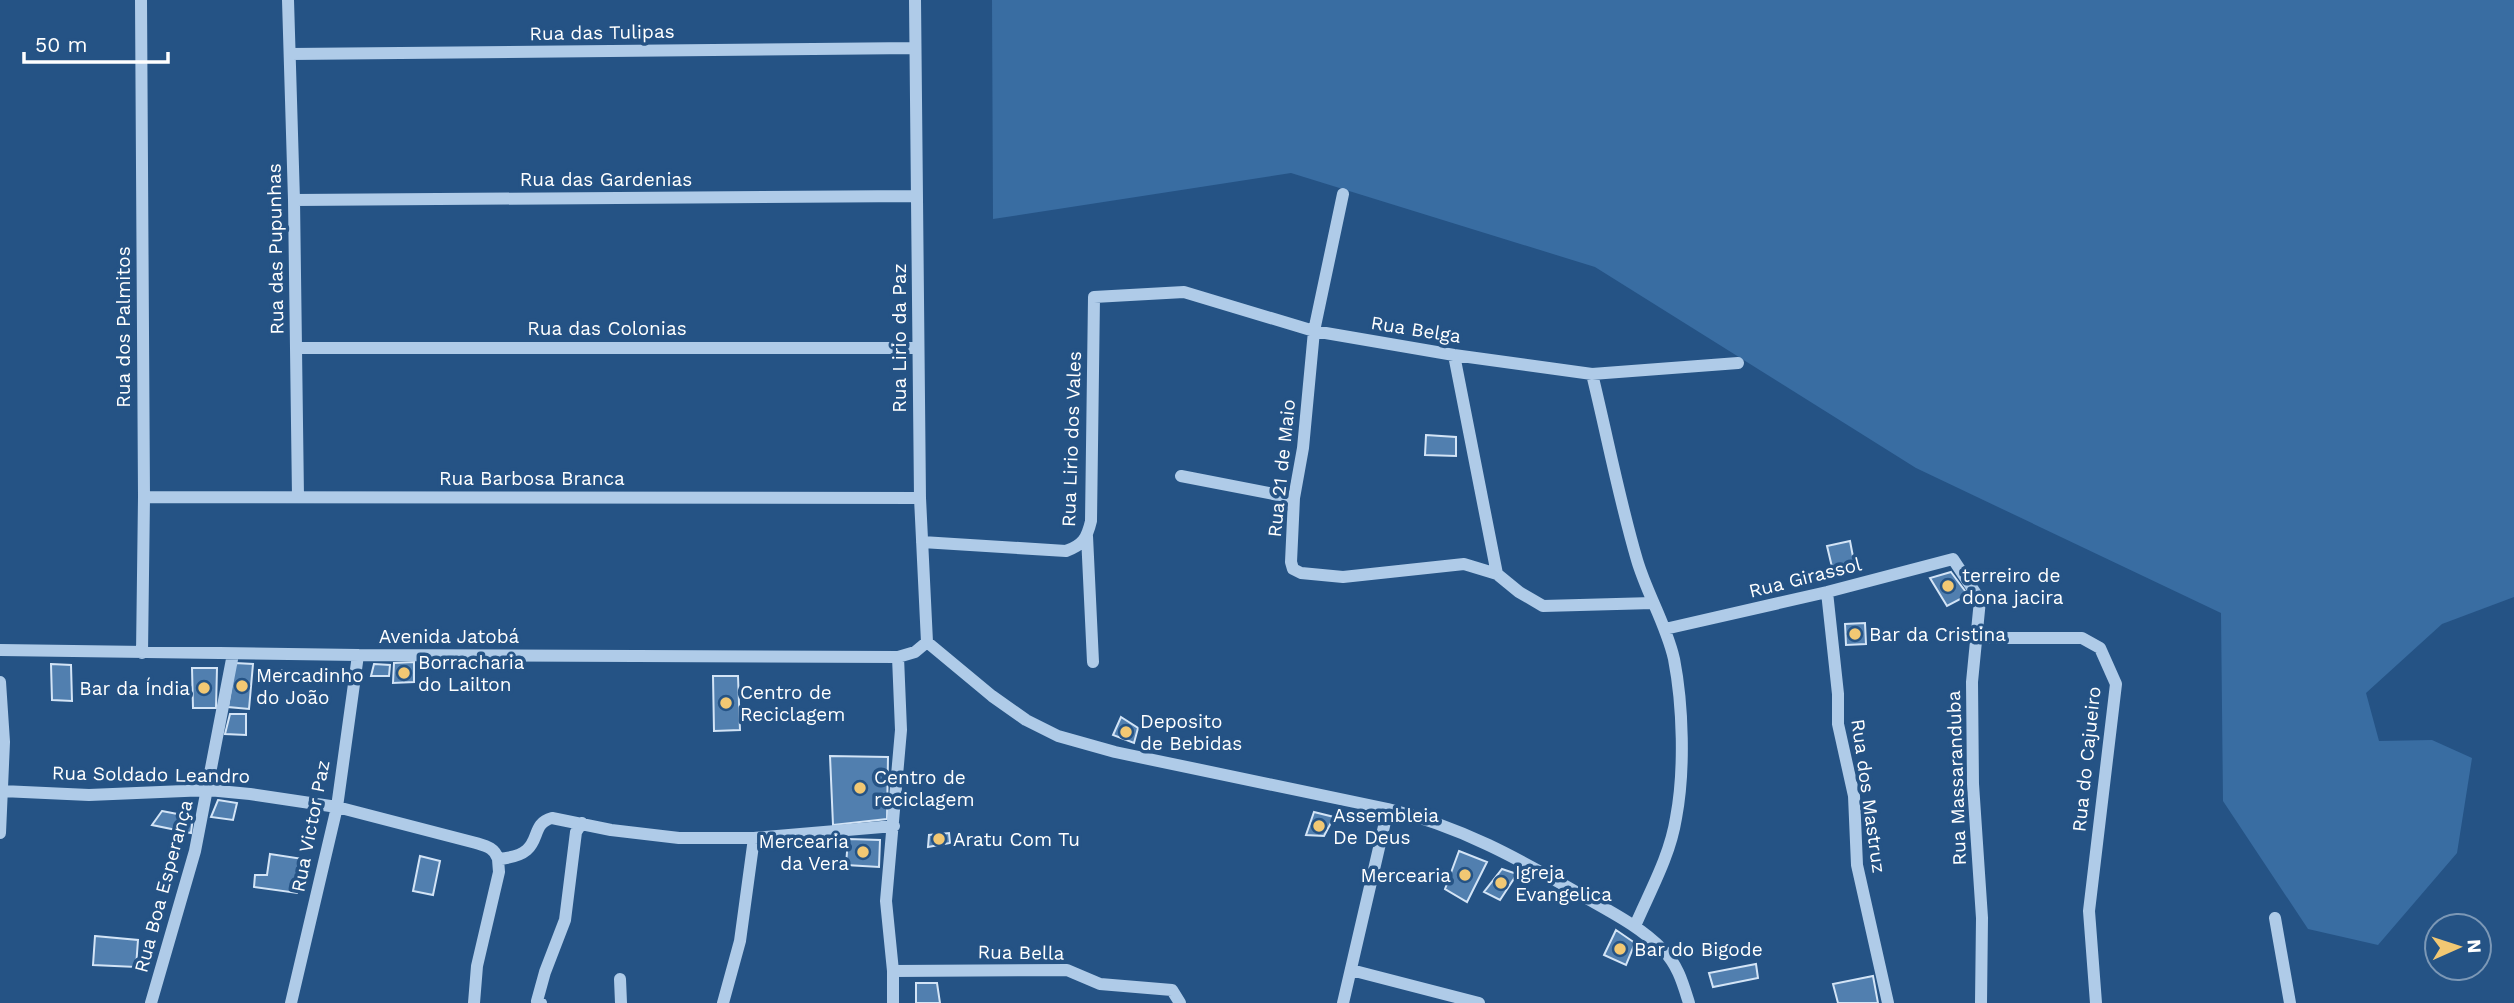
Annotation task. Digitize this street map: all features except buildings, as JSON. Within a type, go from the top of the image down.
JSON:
[{"type":"street","name":"Rua dos Palmitos","points":[[141,0],[144,497],[142,653]]},
{"type":"street","name":"Rua das Pupunhas","points":[[288,0],[298,497]]},
{"type":"street","name":"Rua Lirio da Paz","points":[[915,0],[917,348],[920,498],[927,642]]},
{"type":"street","name":"Rua das Tulipas","points":[[290,54],[915,48]]},
{"type":"street","name":"Rua 21 de Maio","points":[[1343,194],[1314,331],[1303,448],[1294,498],[1290,562],[1293,569],[1301,573],[1343,578],[1464,564],[1497,574]]},
{"type":"street","name":"Rua das Gardenias","points":[[294,200],[917,196]]},
{"type":"street","name":"Rua Belga","points":[[1094,297],[1184,292],[1314,331],[1454,355],[1592,374],[1738,363]]},
{"type":"street","name":"Rua Lirio dos Vales","points":[[922,542],[1066,551],[1080,546],[1087,536],[1091,521],[1094,297]]},
{"type":"street","name":"Rua das Colonias","points":[[296,348],[917,348]]},
{"type":"street","points":[[1454,355],[1497,574],[1519,592],[1543,606],[1653,603]]},
{"type":"street","points":[[1592,374],[1637,559],[1665,629],[1674,659],[1681,703],[1676,819],[1666,855],[1635,926]]},
{"type":"street","points":[[1181,475],[1294,498]]},
{"type":"street","name":"Rua Barbosa Branca","points":[[144,497],[920,498]]},
{"type":"street","points":[[1087,536],[1093,662]]},
{"type":"street","name":"Rua Girassol","points":[[1665,629],[1954,559]]},
{"type":"street","name":"Rua Massaranduba","points":[[1954,559],[1980,600],[1972,682],[1972,772],[1982,918],[1981,1003]]},
{"type":"street","name":"Rua dos Mastruz","points":[[1826,592],[1838,694],[1838,724],[1854,796],[1857,865],[1888,1003]]},
{"type":"street","name":"Rua do Cajueiro","points":[[1976,638],[2081,638],[2100,648],[2116,684],[2089,911],[2096,1003]]},
{"type":"street","points":[[893,1003],[893,971],[886,901],[901,730],[898,657],[915,652],[927,642],[1009,708],[1058,736],[1115,752],[1388,809],[1459,830],[1521,860],[1635,926],[1665,952],[1681,976],[1689,1003]]},
{"type":"street","name":"Avenida Jatobá","points":[[0,650],[358,655],[898,657]]},
{"type":"street","name":"Rua Boa Esperança","points":[[151,1003],[195,851],[233,654]]},
{"type":"street","name":"Rua Victor Paz","points":[[291,1003],[337,807],[358,655]]},
{"type":"street","points":[[0,682],[4,742],[0,833]]},
{"type":"street","name":"Rua Soldado Leandro","points":[[2,790],[89,795],[208,790],[250,794],[337,807],[489,847],[499,859]]},
{"type":"street","points":[[1343,1003],[1388,809]]},
{"type":"street","points":[[474,1003],[477,966],[499,872],[499,859],[519,857],[527,853],[545,820],[559,817],[611,830],[679,838],[754,838],[894,826]]},
{"type":"street","points":[[541,1003],[537,1001],[545,972],[565,920],[572,852],[576,832],[582,823]]},
{"type":"street","points":[[723,1003],[740,941],[754,838]]},
{"type":"street","points":[[2275,918],[2290,1003]]},
{"type":"street","name":"Rua Bella","points":[[893,971],[1067,970],[1100,984],[1172,990],[1180,1003]]},
{"type":"street","points":[[1351,970],[1479,1003]]},
{"type":"street","points":[[620,979],[621,1003]]},
{"type":"shaded area","points":[[992,0],[2514,0],[2514,597],[2442,624],[2366,693],[2379,741],[2432,740],[2472,758],[2457,853],[2378,945],[2308,929],[2223,801],[2221,613],[1916,468],[1595,267],[1291,173],[993,219]]},
{"type":"place","name":"terreiro de dona jacira","points":[[1948,586]]},
{"type":"place","name":"Bar da Cristina","points":[[1855,634]]},
{"type":"place","name":"Borracharia do Lailton","points":[[404,673]]},
{"type":"place","name":"Mercadinho do João","points":[[242,686]]},
{"type":"place","name":"Bar da Índia","points":[[204,688]]},
{"type":"place","name":"Centro de Reciclagem","points":[[726,703]]},
{"type":"place","name":"Deposito de Bebidas","points":[[1126,732]]},
{"type":"place","name":"Centro de reciclagem","points":[[860,788]]},
{"type":"place","name":"Assembleia De Deus","points":[[1319,826]]},
{"type":"place","name":"Aratu Com Tu","points":[[939,839]]},
{"type":"place","name":"Mercearia da Vera","points":[[863,852]]},
{"type":"place","name":"Mercearia","points":[[1465,875]]},
{"type":"place","name":"Igreja Evangelica","points":[[1501,883]]},
{"type":"place","name":"Bar do Bigode","points":[[1620,949]]}]
